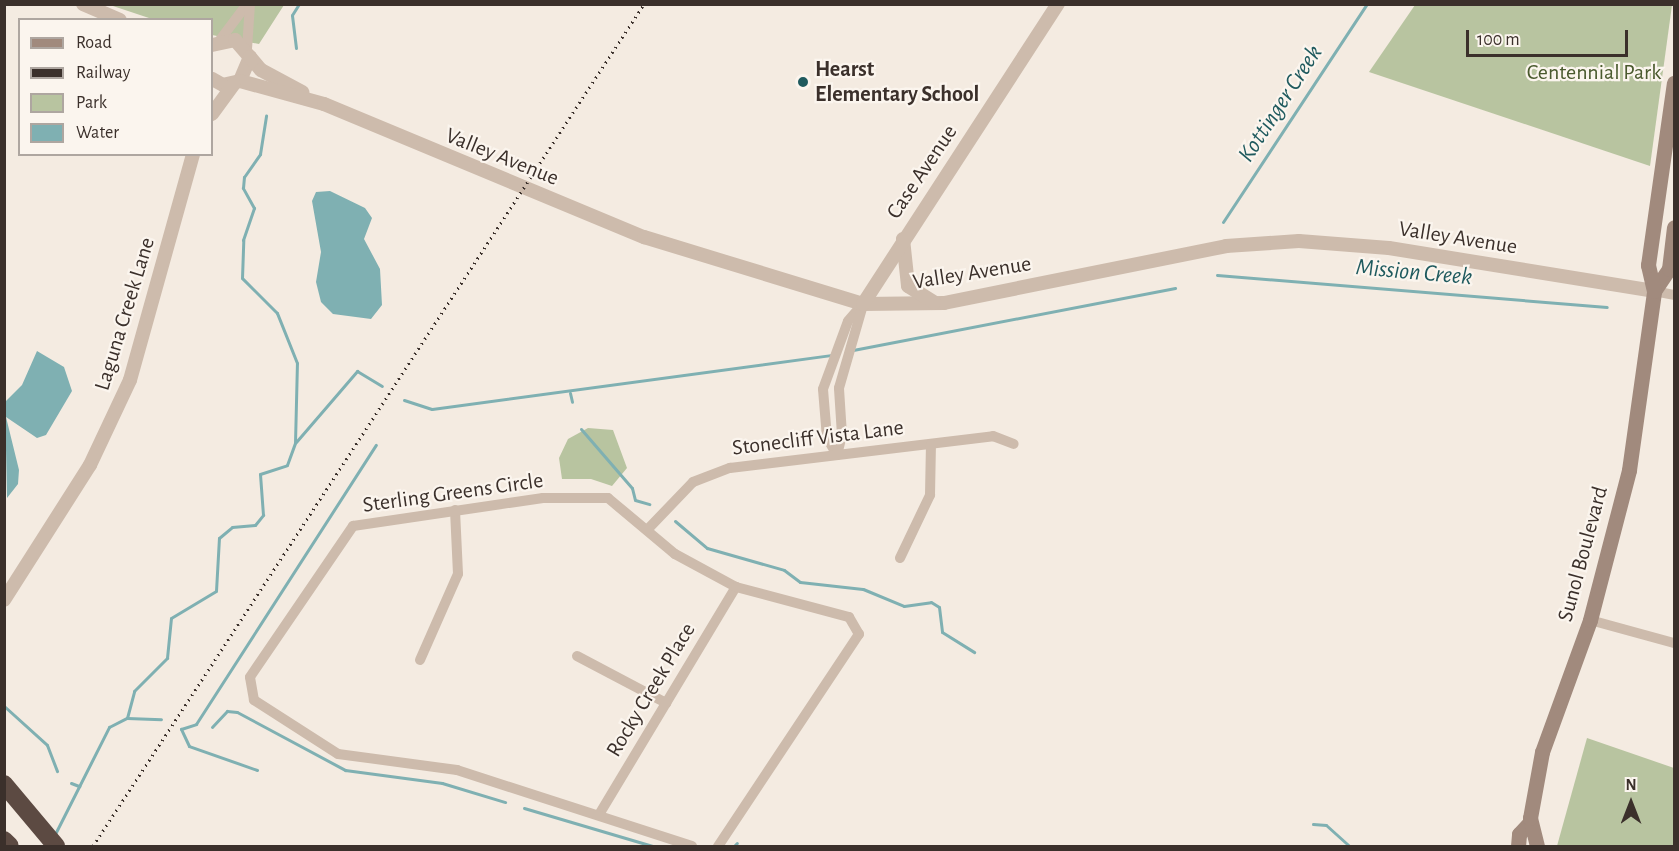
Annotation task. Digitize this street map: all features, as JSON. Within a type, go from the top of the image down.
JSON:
[{"type":"highway","points":[[9,789],[56,846]]},
{"type":"highway","points":[[4,840],[10,846]]},
{"type":"main road","name":"Sunol Boulevard","points":[[1537,846],[1530,822],[1542,752],[1590,620],[1629,470],[1654,291],[1648,265],[1674,83]]},
{"type":"main road","name":"Sunol Boulevard","points":[[1654,291],[1669,269],[1674,227]]},
{"type":"main road","name":"Sunol Boulevard","points":[[1518,846],[1519,834],[1530,822]]},
{"type":"street","points":[[83,4],[115,18]]},
{"type":"street","points":[[214,42],[249,4]]},
{"type":"street","points":[[213,113],[237,83],[249,53],[249,4]]},
{"type":"street","name":"Case Avenue","points":[[837,455],[827,438],[823,413],[827,373],[843,332],[1058,4]]},
{"type":"street","points":[[214,42],[235,40],[249,53]]},
{"type":"street","name":"Valley Avenue","points":[[249,53],[261,69],[324,105],[644,237],[863,304],[936,303],[1226,246],[1299,241],[1389,248],[1654,291]]},
{"type":"street","name":"Valley Avenue","points":[[213,78],[324,105]]},
{"type":"street","name":"Laguna Creek Lane","points":[[4,600],[90,465],[130,380],[192,156]]},
{"type":"street","points":[[903,239],[908,286],[936,303]]},
{"type":"street","points":[[1654,291],[1674,294]]},
{"type":"street","name":"Case Avenue","points":[[837,455],[841,376],[857,332],[863,304]]},
{"type":"street","name":"Stonecliff Vista Lane","points":[[647,530],[693,483],[710,474],[837,455],[993,436],[1014,444]]},
{"type":"street","points":[[900,558],[930,495],[931,444]]},
{"type":"street","name":"Sterling Greens Circle","points":[[692,846],[600,813],[457,770],[338,754],[254,700],[250,677],[353,526],[543,498],[608,498],[675,554],[736,587],[849,617],[860,634],[718,846]]},
{"type":"street","points":[[420,660],[458,574],[455,510]]},
{"type":"street","name":"Rocky Creek Place","points":[[600,813],[736,587]]},
{"type":"street","points":[[1590,620],[1674,643]]},
{"type":"street","points":[[577,656],[666,703]]},
{"type":"green space","points":[[110,5],[284,5],[259,44],[213,35],[213,18],[149,18]]},
{"type":"green space","name":"Centennial Park","points":[[1415,5],[1672,5],[1650,166],[1369,72]]},
{"type":"green space","points":[[588,428],[613,430],[627,468],[612,486],[591,479],[562,479],[559,458],[568,439]]},
{"type":"green space","points":[[1587,738],[1674,768],[1674,846],[1557,846]]},
{"type":"water","points":[[330,191],[365,208],[372,218],[364,239],[380,269],[382,305],[371,319],[333,314],[321,302],[316,282],[321,252],[312,201],[316,192]]},
{"type":"water","points":[[37,351],[64,367],[72,391],[46,435],[37,438],[6,417],[19,470],[18,484],[7,498],[5,402],[22,385]]},
{"type":"waterway","points":[[296,48],[292,15],[299,4]]},
{"type":"waterway","name":"Kottinger Creek","points":[[1223,222],[1367,4]]},
{"type":"waterway","points":[[55,834],[109,727],[127,718],[134,691],[167,658],[171,618],[216,591],[219,538],[232,527],[255,525],[263,515],[260,474],[287,465],[295,443],[297,363],[277,313],[242,278],[243,240],[254,208],[243,188],[244,177],[260,154],[266,115]]},
{"type":"waterway","name":"Mission Creek","points":[[1217,275],[1607,307]]},
{"type":"waterway","points":[[853,350],[1175,288]]},
{"type":"waterway","points":[[404,400],[432,409],[832,355]]},
{"type":"waterway","points":[[296,442],[357,371],[382,386]]},
{"type":"waterway","points":[[570,393],[572,402]]},
{"type":"waterway","points":[[581,429],[632,488],[635,500],[649,504]]},
{"type":"waterway","points":[[257,770],[189,746],[181,729],[196,724],[376,445]]},
{"type":"waterway","points":[[675,521],[707,548],[784,570],[800,582],[863,589],[904,606],[931,602],[939,607],[942,632],[974,652]]},
{"type":"waterway","points":[[4,706],[47,745],[57,771]]},
{"type":"waterway","points":[[212,727],[227,711],[237,712],[345,770],[442,783],[505,802]]},
{"type":"waterway","points":[[127,718],[161,719]]},
{"type":"waterway","points":[[71,783],[79,786]]},
{"type":"waterway","points":[[524,808],[652,846]]},
{"type":"waterway","points":[[1313,824],[1326,825],[1349,846]]},
{"type":"waterway","points":[[734,846],[737,843]]},
{"type":"railway","points":[[93,846],[644,4]]},
{"type":"place","name":"Hearst Elementary School","points":[[803,82]]}]
